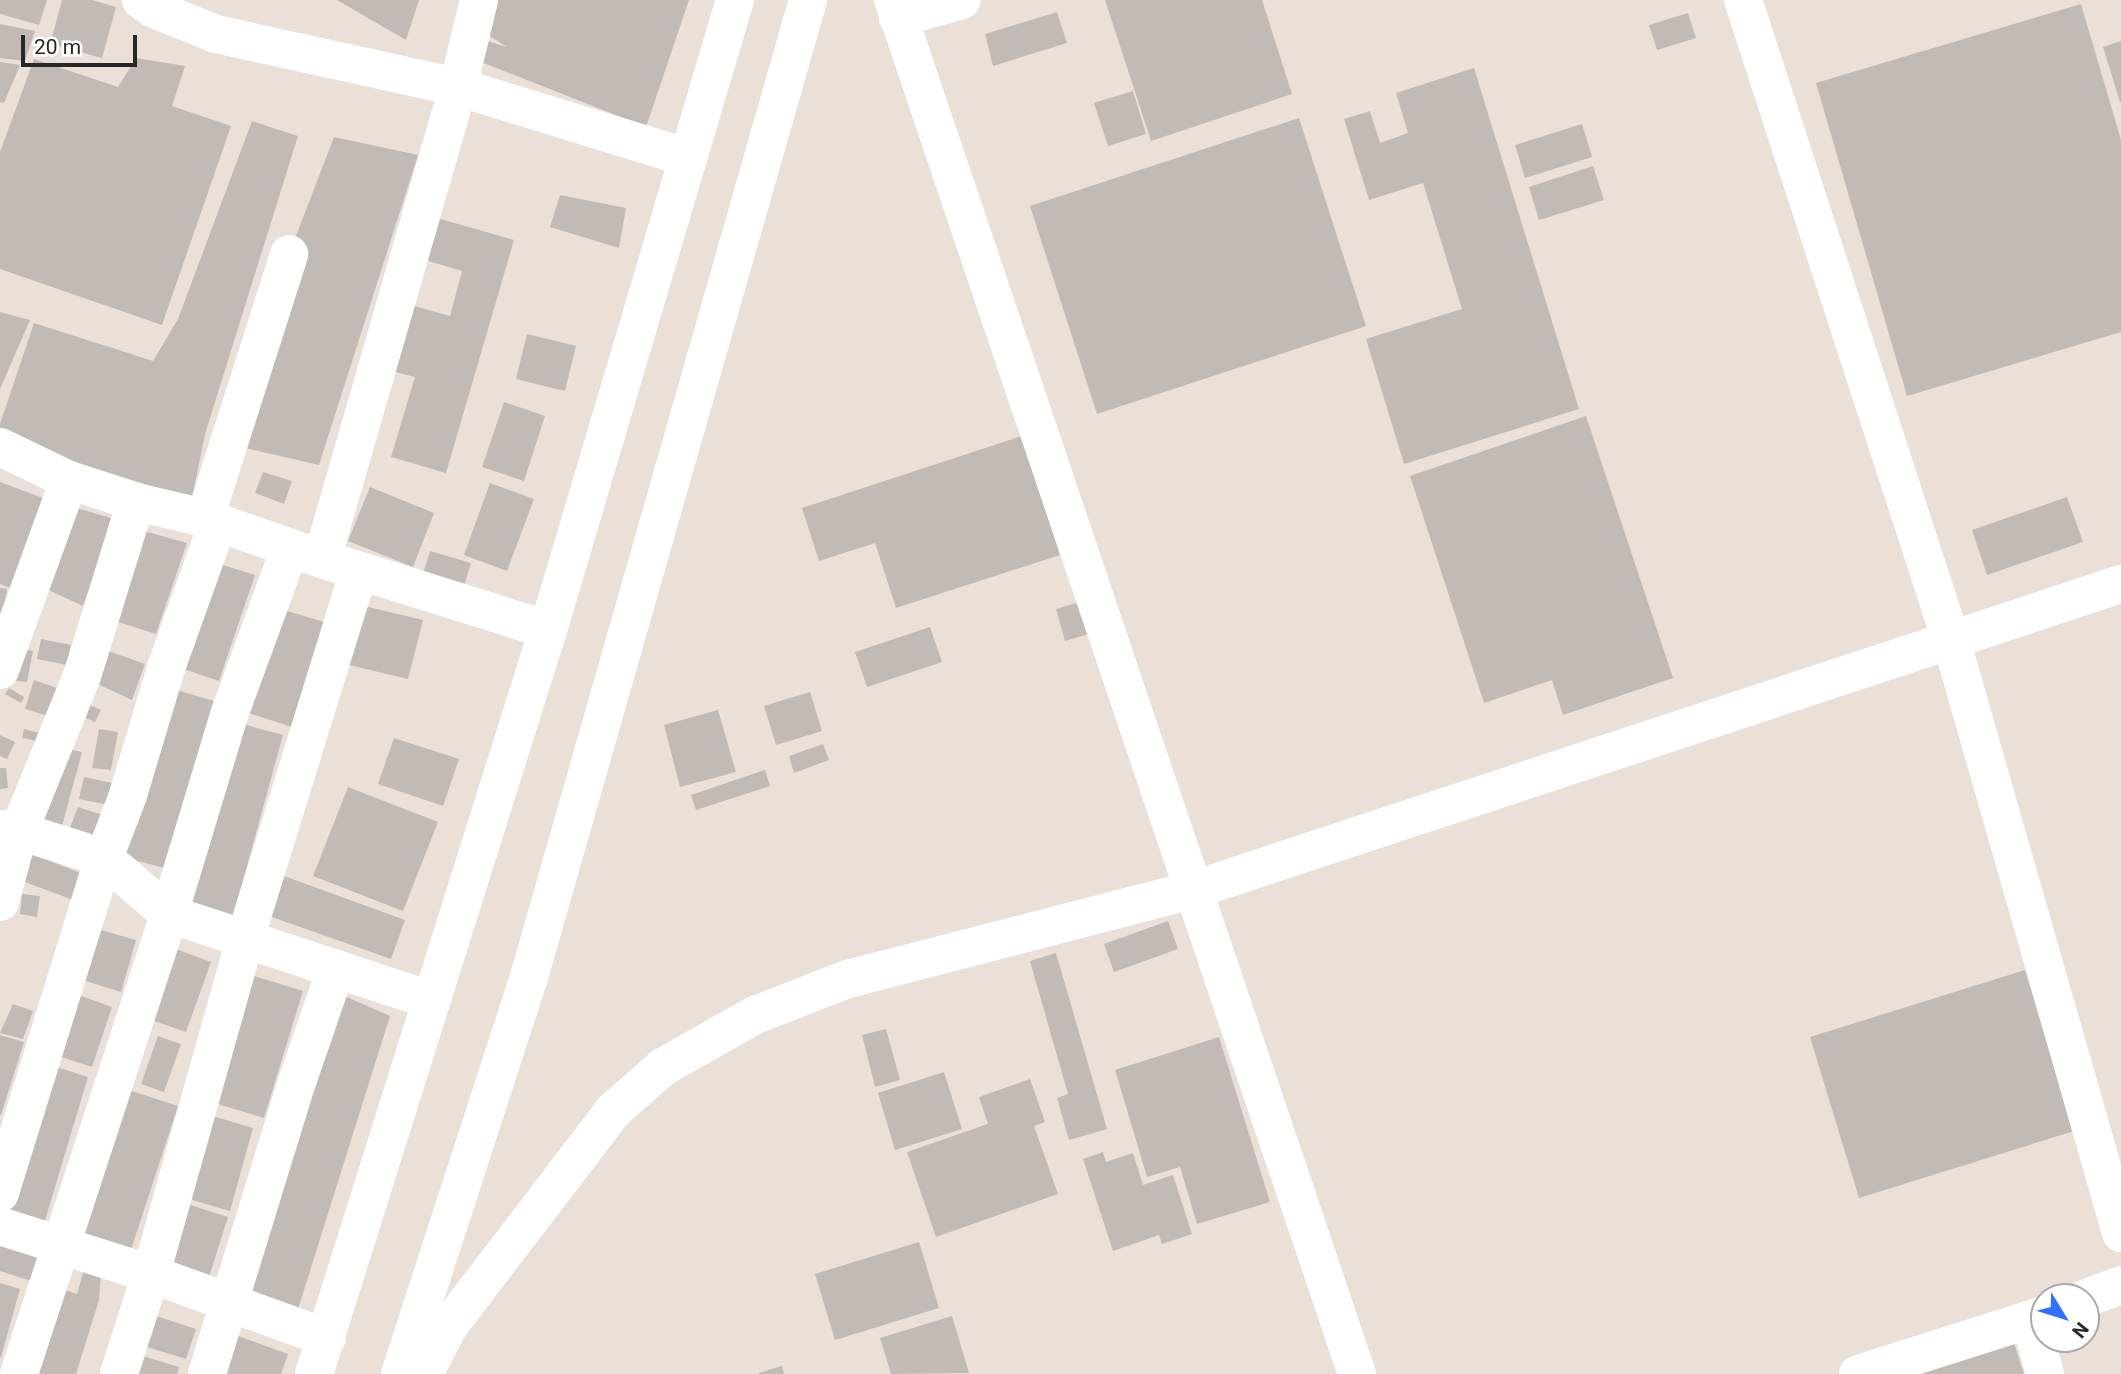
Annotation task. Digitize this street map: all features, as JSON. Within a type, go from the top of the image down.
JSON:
[{"type":"street","points":[[141,0],[154,9],[216,34],[458,87],[686,157]]},
{"type":"street","points":[[19,1374],[169,914],[229,715],[306,554],[458,87],[479,0]]},
{"type":"street","points":[[314,1374],[548,630],[686,157],[735,0]]},
{"type":"street","points":[[400,1374],[529,977],[808,0]]},
{"type":"street","points":[[962,0],[895,9],[1357,1374]]},
{"type":"street","points":[[1743,0],[1951,640],[2121,1233]]},
{"type":"street","points":[[0,1193],[104,858],[128,795],[289,254]]},
{"type":"street","points":[[0,447],[69,480],[136,502],[211,520],[306,554],[548,630]]},
{"type":"street","points":[[0,670],[69,480]]},
{"type":"street","points":[[0,902],[10,830],[82,676],[136,502]]},
{"type":"street","points":[[119,1374],[246,939],[359,571]]},
{"type":"street","points":[[424,1374],[448,1327],[613,1111],[663,1067],[755,1015],[848,979],[1193,890],[2121,584]]},
{"type":"street","points":[[10,830],[104,858],[169,914],[431,1000]]},
{"type":"street","points":[[207,1374],[297,1082],[336,969]]},
{"type":"street","points":[[0,1226],[150,1274],[327,1338]]},
{"type":"street","points":[[2100,1292],[2121,1284]]},
{"type":"street","points":[[1858,1374],[2030,1320]]},
{"type":"street","points":[[2042,1353],[2045,1374]]},
{"type":"building","points":[[0,0],[47,0],[39,25],[0,14]]},
{"type":"building","points":[[62,0],[92,0],[116,7],[102,58],[50,44]]},
{"type":"building","points":[[337,0],[419,0],[406,40]]},
{"type":"building","points":[[492,0],[689,0],[646,127],[471,58],[480,39],[507,47],[483,32]]},
{"type":"building","points":[[1105,0],[1262,0],[1292,94],[1151,141]]},
{"type":"building","points":[[2081,4],[2121,140],[2121,332],[1907,396],[1816,83]]},
{"type":"building","points":[[1057,12],[1067,43],[993,66],[985,34]]},
{"type":"building","points":[[1688,13],[1696,38],[1657,50],[1649,25]]},
{"type":"building","points":[[0,24],[35,31],[25,61],[0,58]]},
{"type":"building","points":[[2121,41],[2121,102],[2120,102],[2103,47]]},
{"type":"building","points":[[136,58],[185,66],[172,106],[231,126],[162,325],[0,269],[0,152],[34,59],[118,87]]},
{"type":"building","points":[[0,62],[20,65],[4,103],[0,102]]},
{"type":"building","points":[[1474,68],[1579,409],[1404,464],[1366,339],[1462,309],[1423,183],[1369,200],[1344,119],[1370,111],[1380,143],[1408,133],[1396,93]]},
{"type":"building","points":[[1133,91],[1146,134],[1108,146],[1094,103]]},
{"type":"building","points":[[1299,118],[1366,326],[1097,414],[1030,206]]},
{"type":"building","points":[[252,121],[298,136],[205,434],[192,499],[0,438],[0,424],[34,323],[153,361],[178,319]]},
{"type":"building","points":[[1582,124],[1592,157],[1525,178],[1515,145]]},
{"type":"building","points":[[334,137],[418,155],[319,465],[228,444],[289,254]]},
{"type":"building","points":[[1593,166],[1604,200],[1539,220],[1529,187]]},
{"type":"building","points":[[560,195],[626,208],[619,248],[550,227]]},
{"type":"building","points":[[437,218],[514,240],[446,473],[391,457],[415,377],[395,372],[414,306],[450,316],[462,271],[425,260]]},
{"type":"building","points":[[0,312],[30,320],[0,389]]},
{"type":"building","points":[[527,334],[576,346],[565,391],[516,379]]},
{"type":"building","points":[[504,402],[545,416],[524,481],[482,467]]},
{"type":"building","points":[[1586,416],[1673,678],[1563,715],[1552,680],[1484,703],[1410,476]]},
{"type":"building","points":[[1022,436],[1060,555],[896,608],[875,543],[819,561],[802,508]]},
{"type":"building","points":[[263,472],[292,481],[284,504],[255,493]]},
{"type":"building","points":[[0,482],[51,501],[19,591],[0,584]]},
{"type":"building","points":[[490,483],[534,499],[507,571],[464,555]]},
{"type":"building","points":[[370,487],[434,513],[413,567],[348,541]]},
{"type":"building","points":[[2067,497],[2083,542],[1987,575],[1972,530]]},
{"type":"building","points":[[67,505],[114,519],[83,606],[44,588]]},
{"type":"building","points":[[140,530],[187,543],[156,634],[109,619]]},
{"type":"building","points":[[430,551],[471,563],[464,586],[423,574]]},
{"type":"building","points":[[210,561],[255,575],[219,681],[175,666]]},
{"type":"building","points":[[0,588],[7,589],[2,628],[0,628]]},
{"type":"building","points":[[1083,601],[1092,633],[1065,641],[1056,609]]},
{"type":"building","points":[[364,606],[423,620],[408,679],[349,665]]},
{"type":"building","points":[[274,607],[324,622],[292,727],[242,711]]},
{"type":"building","points":[[930,627],[942,662],[867,687],[855,652]]},
{"type":"building","points":[[41,639],[71,645],[67,665],[37,659]]},
{"type":"building","points":[[16,648],[33,651],[27,682],[10,680]]},
{"type":"building","points":[[100,648],[145,664],[132,700],[89,680]]},
{"type":"building","points":[[34,680],[57,688],[48,716],[25,709]]},
{"type":"building","points":[[163,686],[214,701],[164,868],[113,854]]},
{"type":"building","points":[[9,688],[24,697],[21,703],[5,694]]},
{"type":"building","points":[[810,692],[822,731],[776,745],[764,706]]},
{"type":"building","points":[[79,700],[101,710],[95,722],[74,713]]},
{"type":"building","points":[[718,710],[736,772],[680,787],[664,725]]},
{"type":"building","points":[[231,721],[283,735],[230,928],[178,914]]},
{"type":"building","points":[[24,729],[44,734],[42,742],[22,738]]},
{"type":"building","points":[[99,729],[118,732],[111,770],[92,768]]},
{"type":"building","points":[[0,735],[15,742],[7,759],[0,756]]},
{"type":"building","points":[[394,738],[459,759],[443,806],[378,784]]},
{"type":"building","points":[[823,744],[829,760],[794,773],[789,756]]},
{"type":"building","points":[[63,748],[82,752],[62,826],[43,821]]},
{"type":"building","points":[[0,768],[6,768],[8,788],[0,789]]},
{"type":"building","points":[[765,770],[770,786],[696,810],[691,795]]},
{"type":"building","points":[[84,777],[112,783],[109,805],[79,799]]},
{"type":"building","points":[[348,787],[438,822],[403,911],[313,876]]},
{"type":"building","points":[[78,807],[102,815],[92,842],[68,833]]},
{"type":"building","points":[[27,852],[83,874],[73,900],[17,879]]},
{"type":"building","points":[[284,876],[405,920],[391,959],[269,916]]},
{"type":"building","points":[[22,894],[40,896],[37,917],[20,914]]},
{"type":"building","points":[[1168,921],[1178,949],[1114,972],[1104,944]]},
{"type":"building","points":[[90,927],[136,940],[121,992],[76,978]]},
{"type":"building","points":[[165,945],[211,962],[186,1032],[140,1016]]},
{"type":"building","points":[[1056,953],[1107,1129],[1069,1140],[1057,1098],[1068,1094],[1030,961]]},
{"type":"building","points":[[2025,970],[2074,1131],[1859,1198],[1810,1037]]},
{"type":"building","points":[[251,975],[303,991],[264,1118],[211,1102]]},
{"type":"building","points":[[333,991],[390,1016],[294,1322],[231,1303]]},
{"type":"building","points":[[70,992],[112,1007],[92,1067],[49,1053]]},
{"type":"building","points":[[13,1004],[33,1011],[23,1039],[0,1033]]},
{"type":"building","points":[[886,1029],[900,1080],[875,1087],[862,1035]]},
{"type":"building","points":[[0,1035],[24,1042],[1,1115],[0,1115]]},
{"type":"building","points":[[158,1036],[181,1044],[164,1092],[141,1084]]},
{"type":"building","points":[[1219,1037],[1270,1202],[1197,1224],[1180,1167],[1147,1177],[1115,1070]]},
{"type":"building","points":[[47,1064],[88,1077],[44,1224],[2,1211]]},
{"type":"building","points":[[944,1072],[962,1129],[895,1150],[878,1093]]},
{"type":"building","points":[[1030,1079],[1045,1122],[1034,1126],[1058,1194],[936,1237],[907,1152],[988,1124],[979,1097]]},
{"type":"building","points":[[126,1089],[178,1106],[127,1262],[75,1245]]},
{"type":"building","points":[[206,1114],[253,1128],[230,1211],[182,1197]]},
{"type":"building","points":[[1103,1152],[1106,1162],[1133,1153],[1143,1185],[1173,1175],[1192,1234],[1162,1244],[1159,1235],[1113,1251],[1083,1159]]},
{"type":"building","points":[[181,1202],[228,1217],[209,1277],[162,1262]]},
{"type":"building","points":[[919,1242],[939,1308],[835,1340],[815,1274]]},
{"type":"building","points":[[0,1243],[47,1258],[38,1283],[0,1271]]},
{"type":"building","points":[[85,1266],[101,1273],[99,1300],[76,1374],[25,1374],[52,1286],[77,1294]]},
{"type":"building","points":[[0,1283],[20,1289],[1,1357],[0,1357]]},
{"type":"building","points":[[147,1313],[196,1329],[186,1359],[137,1344]]},
{"type":"building","points":[[952,1316],[969,1373],[891,1374],[880,1338]]},
{"type":"building","points":[[227,1332],[288,1354],[281,1374],[212,1374]]},
{"type":"building","points":[[2012,1337],[2024,1374],[1900,1374]]},
{"type":"building","points":[[133,1353],[179,1367],[177,1374],[127,1374]]},
{"type":"building","points":[[782,1366],[784,1374],[759,1374],[759,1373]]}]
